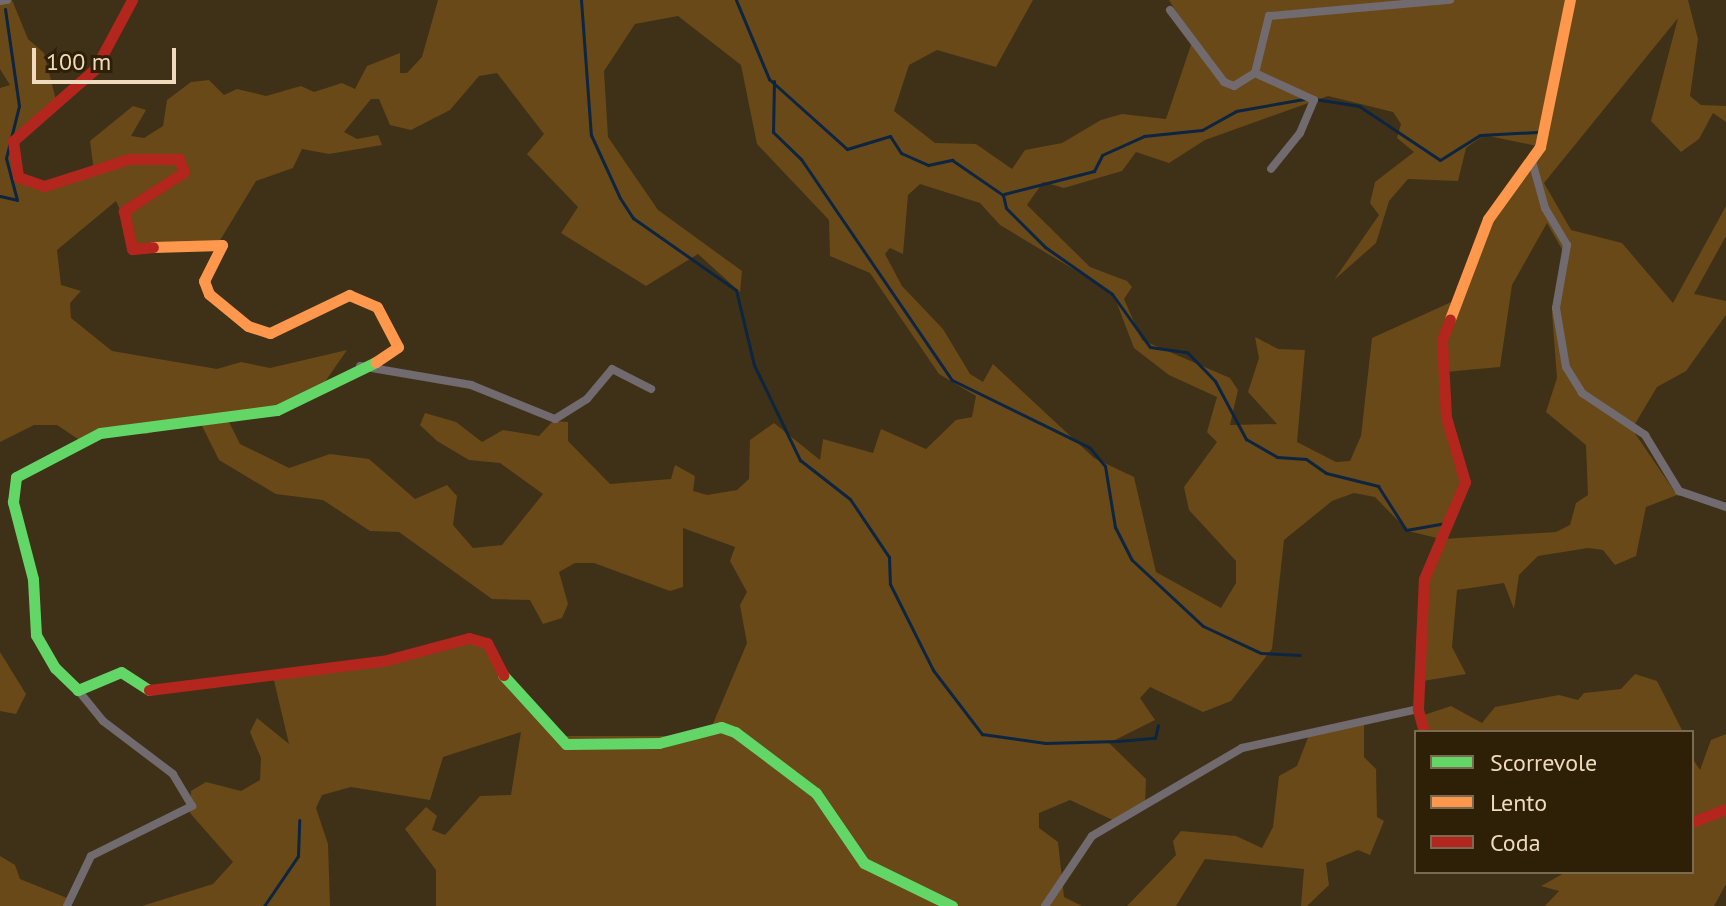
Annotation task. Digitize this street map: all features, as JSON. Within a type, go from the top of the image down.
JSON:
[{"type":"street","points":[[0,1],[7,0]]},
{"type":"street","points":[[67,906],[91,856],[192,806],[173,774],[103,721],[36,635],[33,579],[13,502],[16,477],[100,433],[277,410],[342,384],[360,366],[398,347],[388,319],[364,298],[318,305],[270,333],[248,326],[209,294],[204,281],[222,245],[132,249],[124,211],[184,172],[179,159],[129,159],[44,186],[13,169],[13,141],[95,69],[132,0]]},
{"type":"street","points":[[1170,10],[1224,82],[1234,86],[1255,73],[1269,16],[1450,0]]},
{"type":"street","points":[[1423,730],[1418,709],[1424,579],[1465,482],[1446,417],[1442,340],[1488,219],[1532,161],[1570,0]]},
{"type":"street","points":[[1255,73],[1314,100],[1300,133],[1271,169]]},
{"type":"street","points":[[1532,161],[1545,208],[1567,245],[1556,308],[1566,367],[1582,393],[1645,435],[1679,491],[1726,507]]},
{"type":"street","points":[[360,366],[484,389],[555,419],[587,399],[612,369],[651,389]]},
{"type":"street","points":[[78,690],[109,673],[165,691],[478,640],[487,643],[508,684],[566,744],[659,743],[721,727],[735,732],[816,793],[848,850],[864,863],[952,906]]},
{"type":"street","points":[[1045,906],[1092,836],[1242,748],[1418,709]]},
{"type":"street","points":[[1694,821],[1726,809]]},
{"type":"shaded area","points":[[12,0],[28,39],[44,53],[56,100],[15,139],[18,179],[41,188],[94,171],[90,141],[133,106],[146,110],[131,136],[144,138],[163,126],[167,100],[191,82],[209,80],[224,95],[237,89],[266,96],[301,86],[314,92],[342,83],[355,89],[367,66],[400,53],[400,73],[407,73],[422,57],[438,0],[1033,0],[996,67],[937,50],[909,65],[894,111],[935,143],[976,144],[1012,169],[1025,150],[1062,143],[1101,120],[1122,114],[1166,119],[1193,39],[1169,0],[1688,0],[1698,39],[1690,96],[1701,105],[1726,106],[1726,122],[1713,113],[1699,139],[1681,152],[1651,121],[1678,18],[1544,183],[1571,230],[1622,243],[1673,303],[1726,206],[1726,236],[1694,294],[1726,301],[1726,315],[1686,371],[1657,387],[1632,429],[1677,495],[1646,507],[1636,556],[1615,565],[1603,550],[1588,548],[1538,556],[1519,575],[1514,609],[1504,583],[1457,590],[1452,647],[1466,674],[1423,681],[1424,586],[1441,539],[1408,531],[1375,497],[1354,493],[1332,501],[1284,540],[1272,649],[1231,701],[1203,712],[1150,687],[1140,698],[1155,720],[1109,743],[1146,779],[1145,806],[1117,822],[1070,800],[1039,813],[1039,828],[1058,842],[1064,897],[1082,906],[436,906],[436,870],[405,829],[426,807],[437,816],[432,830],[445,835],[480,796],[511,795],[521,732],[443,757],[430,800],[351,787],[322,795],[316,808],[328,844],[330,906],[142,906],[213,884],[233,862],[190,813],[191,791],[206,782],[241,791],[260,780],[261,758],[250,732],[257,718],[289,744],[272,672],[387,658],[477,637],[564,736],[668,736],[712,726],[747,643],[740,605],[747,592],[730,561],[735,547],[683,528],[683,587],[670,591],[594,563],[575,563],[559,572],[568,604],[562,618],[543,624],[530,600],[492,599],[399,532],[370,531],[323,500],[276,494],[219,460],[197,416],[147,434],[111,431],[78,439],[57,425],[34,425],[0,442],[0,88],[10,85],[0,69],[0,2]],"holes":[[[678,16],[741,65],[757,144],[829,220],[830,256],[870,273],[939,374],[976,396],[972,417],[956,420],[926,449],[881,429],[873,453],[823,439],[820,460],[774,423],[750,440],[749,479],[737,490],[707,495],[693,491],[695,476],[675,465],[671,479],[610,484],[568,441],[568,422],[553,421],[539,436],[503,430],[482,442],[456,422],[425,413],[420,425],[437,441],[469,460],[500,463],[543,494],[502,545],[473,548],[453,525],[457,496],[447,485],[415,499],[369,459],[330,454],[289,468],[240,444],[227,418],[289,406],[320,389],[347,350],[270,368],[241,362],[217,369],[112,351],[71,318],[70,303],[81,291],[61,285],[57,250],[116,201],[139,251],[219,242],[256,181],[293,168],[302,149],[329,154],[382,145],[378,135],[357,139],[344,132],[371,99],[379,99],[390,125],[411,130],[450,110],[479,76],[497,73],[544,134],[527,154],[578,207],[561,233],[646,286],[698,254],[740,292],[742,271],[658,210],[608,137],[604,71],[635,24]],[[1328,96],[1393,112],[1401,124],[1397,138],[1414,152],[1375,182],[1370,203],[1379,215],[1334,280],[1376,243],[1389,201],[1408,179],[1458,181],[1466,148],[1484,135],[1542,147],[1494,213],[1458,299],[1372,338],[1361,436],[1350,461],[1336,462],[1297,442],[1305,350],[1278,349],[1255,337],[1259,358],[1248,392],[1277,424],[1230,425],[1238,390],[1230,378],[1142,340],[1124,299],[1132,287],[1127,281],[1090,267],[1027,205],[1043,182],[1064,188],[1122,171],[1136,152],[1169,163],[1205,140]],[[920,184],[980,203],[1000,225],[1113,293],[1134,348],[1169,375],[1217,397],[1207,432],[1217,442],[1184,487],[1189,510],[1236,561],[1236,583],[1221,608],[1156,572],[1134,477],[1094,458],[993,364],[983,382],[970,374],[943,329],[902,286],[885,254],[890,248],[903,254],[908,195]],[[1547,223],[1563,251],[1552,313],[1557,378],[1546,412],[1586,445],[1588,495],[1576,503],[1570,525],[1556,532],[1442,539],[1466,482],[1446,420],[1445,372],[1500,367],[1512,285]]]},
{"type":"shaded area","points":[[0,652],[26,694],[16,714],[0,711]]},
{"type":"shaded area","points":[[1635,674],[1657,681],[1682,730],[1423,730],[1418,717],[1451,706],[1482,723],[1495,707],[1559,695],[1578,700],[1584,693],[1621,689]]},
{"type":"shaded area","points":[[1364,720],[1364,757],[1376,769],[1377,817],[1384,821],[1370,855],[1358,850],[1326,863],[1329,885],[1307,906],[1301,906],[1304,869],[1205,859],[1176,906],[1127,906],[1176,855],[1173,841],[1181,831],[1236,836],[1262,848],[1273,827],[1279,776],[1297,766],[1309,735]]},
{"type":"shaded area","points":[[1726,734],[1726,884],[1714,906],[1545,906],[1559,891],[1541,886],[1562,874],[1694,874],[1694,761],[1700,770],[1711,740]]},
{"type":"shaded area","points":[[0,856],[15,865],[20,879],[67,898],[65,906],[0,906]]},
{"type":"waterway","points":[[581,0],[591,135],[620,198],[633,218],[736,290],[754,365],[800,460],[850,499],[889,557],[890,584],[933,670],[982,734],[1045,743],[1118,741],[1155,738],[1158,725]]},
{"type":"waterway","points":[[736,0],[769,79],[847,149],[890,136],[901,153],[928,165],[952,160],[1003,195],[1006,208],[1045,247],[1112,294],[1150,347],[1187,352],[1215,381],[1246,439],[1277,457],[1306,459],[1326,473],[1378,486],[1406,530],[1441,524]]},
{"type":"waterway","points":[[0,196],[17,200],[6,158],[19,106],[5,9]]},
{"type":"waterway","points":[[774,81],[773,132],[801,159],[952,380],[1089,447],[1105,466],[1115,527],[1132,560],[1203,626],[1261,653],[1300,655]]},
{"type":"waterway","points":[[1004,194],[1094,171],[1102,155],[1144,136],[1202,130],[1236,111],[1304,99]]},
{"type":"waterway","points":[[1315,99],[1359,106],[1440,160],[1480,135],[1538,132]]},
{"type":"waterway","points":[[264,906],[298,856],[299,820]]},
{"type":"traffic: fast","points":[[149,690],[121,672],[78,690],[55,668],[36,635],[33,579],[13,502],[16,477],[100,433],[277,410],[376,362]]},
{"type":"traffic: fast","points":[[503,675],[566,744],[659,743],[721,727],[735,732],[816,793],[864,863],[952,906]]},
{"type":"traffic: slow","points":[[1450,319],[1488,219],[1540,147],[1570,0]]},
{"type":"traffic: slow","points":[[153,247],[222,245],[204,281],[209,294],[248,326],[270,333],[349,295],[377,307],[398,347],[376,362]]},
{"type":"traffic: jam","points":[[132,0],[95,69],[13,141],[18,177],[44,186],[129,159],[179,159],[184,172],[124,211],[132,249],[153,247]]},
{"type":"traffic: jam","points":[[1423,730],[1418,709],[1424,579],[1465,482],[1446,417],[1442,340],[1450,319]]},
{"type":"traffic: jam","points":[[149,690],[383,661],[469,638],[487,643],[503,675]]},
{"type":"traffic: jam","points":[[1694,821],[1726,809]]}]
